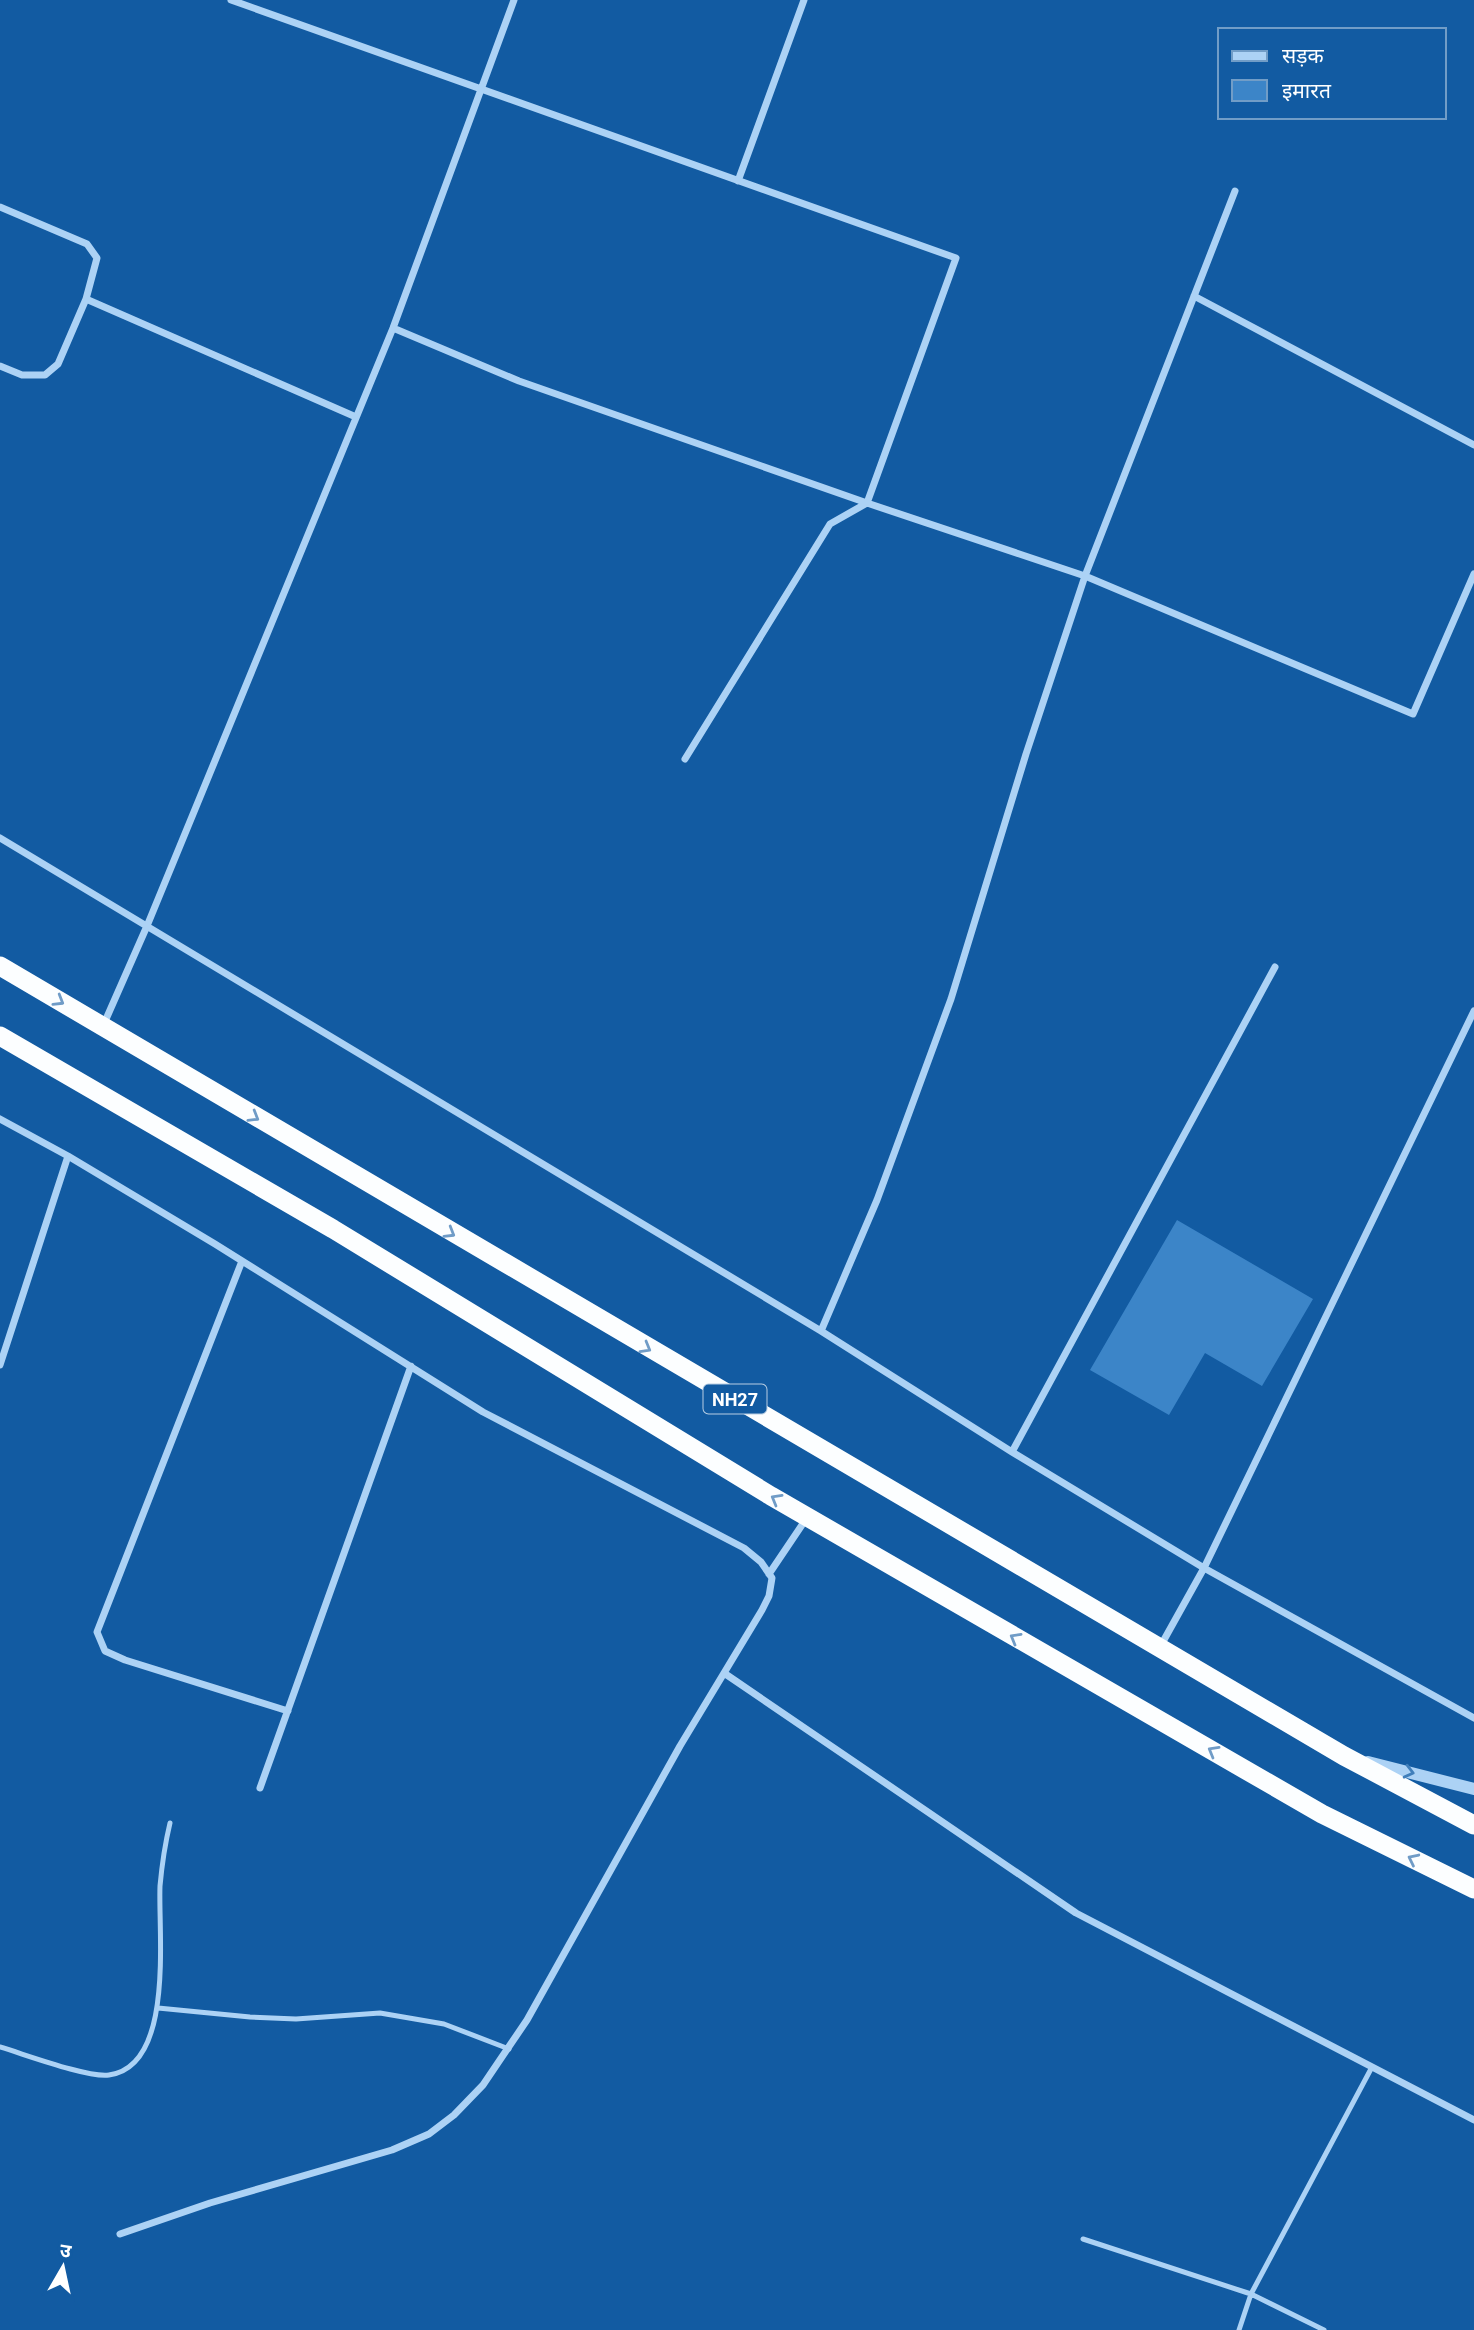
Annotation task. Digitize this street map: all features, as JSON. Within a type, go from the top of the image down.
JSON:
[{"type":"highway","name":"NH27","points":[[0,966],[1344,1756],[1474,1825]]},
{"type":"highway","points":[[0,1036],[333,1229],[807,1517],[1322,1814],[1474,1889]]},
{"type":"street","points":[[231,0],[956,258],[867,503],[830,524],[685,759]]},
{"type":"street","points":[[102,1027],[147,926],[393,328],[514,0]]},
{"type":"street","points":[[738,181],[804,0]]},
{"type":"street","points":[[821,1331],[877,1200],[951,999],[1026,754],[1085,576],[1236,191]]},
{"type":"street","points":[[0,207],[88,244],[97,258],[86,299],[58,364],[45,375],[22,374],[0,366]]},
{"type":"street","points":[[1194,296],[1474,445]]},
{"type":"street","points":[[86,299],[356,417]]},
{"type":"street","points":[[393,328],[519,381],[1085,576],[1413,714],[1474,574]]},
{"type":"street","points":[[0,838],[821,1331],[1204,1569],[1474,1718]]},
{"type":"street","points":[[1012,1452],[1275,967]]},
{"type":"street","points":[[1159,1648],[1204,1569],[1474,1011]]},
{"type":"street","points":[[0,1119],[68,1156],[242,1261],[483,1412],[744,1548],[761,1562],[772,1578],[769,1596],[509,2049],[483,2085],[454,2115],[429,2134],[392,2150],[210,2203],[120,2234]]},
{"type":"street","points":[[0,1365],[68,1156]]},
{"type":"street","points":[[242,1261],[97,1632],[106,1651],[125,1660],[288,1711]]},
{"type":"street","points":[[260,1788],[411,1366]]},
{"type":"street","points":[[769,1574],[807,1517]]},
{"type":"street","points":[[724,1673],[1076,1913],[1474,2120]]},
{"type":"street","points":[[1344,1756],[1474,1789]]},
{"type":"lane","points":[[0,2047],[84,2071],[108,2075],[127,2070],[137,2059],[151,2035],[158,2008],[160,1888],[163,1851],[170,1823]]},
{"type":"lane","points":[[158,2008],[296,2019],[380,2013],[444,2024],[509,2049]]},
{"type":"lane","points":[[1239,2330],[1251,2294],[1372,2067]]},
{"type":"lane","points":[[1083,2239],[1251,2294],[1324,2330]]},
{"type":"building","points":[[1177,1220],[1313,1299],[1262,1386],[1205,1353],[1169,1415],[1090,1370]]}]
